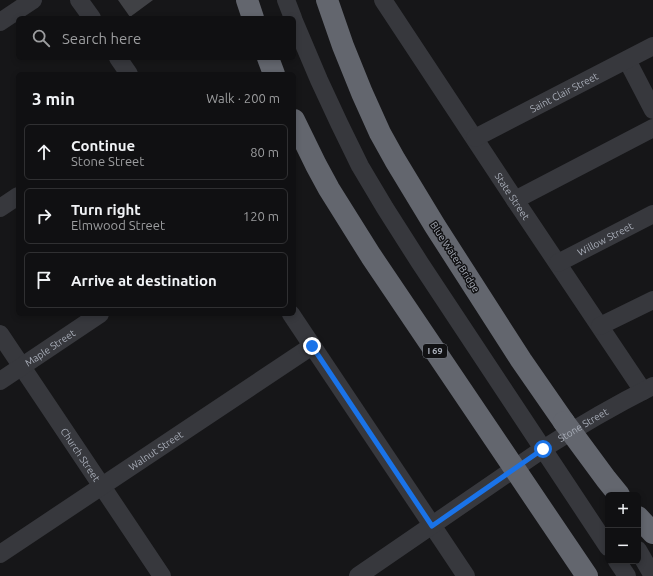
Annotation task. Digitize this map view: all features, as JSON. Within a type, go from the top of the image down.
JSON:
[{"type":"highway","points":[[247,0],[252,16]]},
{"type":"highway","name":"Blue Water Bridge","points":[[327,0],[343,46],[380,133],[413,191],[543,392],[588,456],[617,492]]},
{"type":"highway","points":[[269,60],[273,72]]},
{"type":"highway","name":"I 69","points":[[296,124],[329,189],[359,237],[587,576]]},
{"type":"highway","points":[[641,520],[653,533]]},
{"type":"street","points":[[0,22],[33,0]]},
{"type":"street","points":[[79,0],[91,16]]},
{"type":"street","points":[[286,0],[292,16]]},
{"type":"street","name":"State Street","points":[[383,0],[600,326],[648,388]]},
{"type":"street","points":[[296,27],[319,80],[360,166],[424,270],[605,542]]},
{"type":"street","name":"Saint Clair Street","points":[[475,138],[653,46]]},
{"type":"street","points":[[119,60],[128,72]]},
{"type":"street","points":[[627,60],[653,110]]},
{"type":"street","points":[[515,200],[653,128]]},
{"type":"street","points":[[0,208],[16,197]]},
{"type":"street","name":"Willow Street","points":[[558,263],[653,214]]},
{"type":"street","points":[[600,326],[653,300]]},
{"type":"street","name":"Maple Street","points":[[0,381],[97,316]]},
{"type":"street","points":[[292,316],[466,576]]},
{"type":"street","name":"Church Street","points":[[0,334],[162,576]]},
{"type":"street","name":"Walnut Street","points":[[0,554],[312,346]]},
{"type":"street","name":"Stone Street","points":[[358,576],[543,449],[648,388]]},
{"type":"street","points":[[641,555],[653,576]]},
{"type":"street","points":[[619,564],[627,576]]},
{"type":"building","points":[[118,0],[153,0],[131,16],[129,16]]},
{"type":"route","points":[[312,346],[432,526],[543,449]]}]
